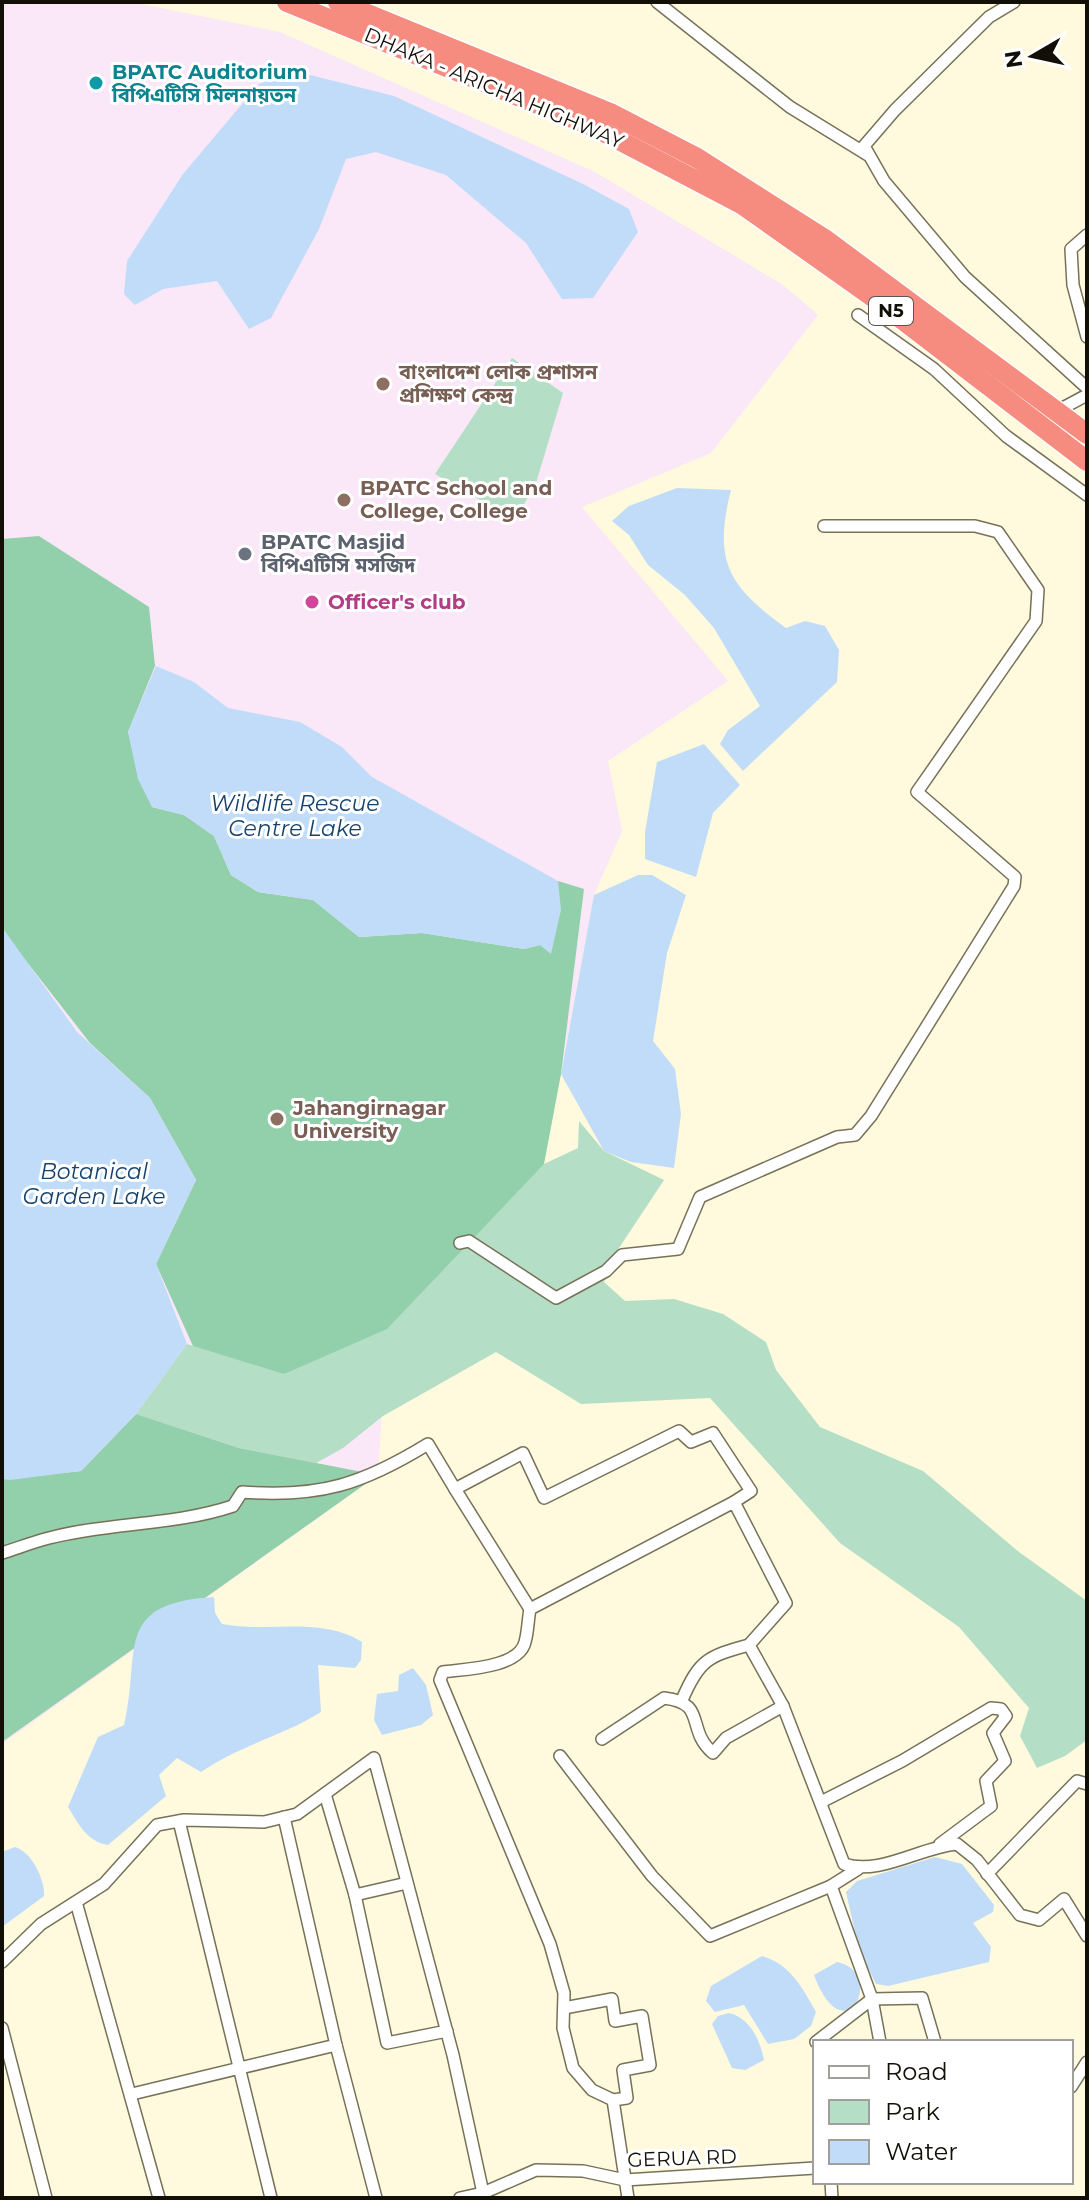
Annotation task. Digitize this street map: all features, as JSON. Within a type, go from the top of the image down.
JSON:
[{"type":"highway","name":"DHAKA - ARICHA HIGHWAY","points":[[287,2],[592,126],[743,205],[873,297],[1087,461]]},
{"type":"highway","name":"DHAKA - ARICHA HIGHWAY","points":[[338,2],[610,113],[697,158],[826,240],[1087,434]]},
{"type":"street","points":[[657,2],[790,107],[868,155]]},
{"type":"street","points":[[1014,2],[989,17],[867,139],[864,146],[884,181],[965,277],[1087,388]]},
{"type":"street","points":[[1087,235],[1071,249],[1070,263],[1087,337]]},
{"type":"street","points":[[858,315],[934,369],[1006,436],[1087,495]]},
{"type":"street","points":[[1057,411],[1087,395]]},
{"type":"street","points":[[460,1243],[469,1241],[556,1298],[564,1296],[576,1284],[606,1271],[622,1255],[678,1249],[700,1197],[837,1137],[855,1135],[871,1116],[1014,886],[1015,877],[917,792],[1036,621],[1038,590],[998,532],[975,526],[824,526]]},
{"type":"street","points":[[455,1489],[523,1453],[544,1498],[679,1431],[691,1442],[713,1433],[751,1491],[530,1609]]},
{"type":"street","points":[[2,1553],[51,1537],[161,1524],[213,1513],[233,1506],[242,1492],[312,1492],[355,1481],[378,1475],[428,1444],[530,1609],[525,1644],[518,1653],[505,1661],[443,1672],[440,1680],[550,1944],[564,1993],[563,2028],[573,2068],[592,2090],[613,2100],[627,2098],[623,2070],[650,2065],[642,2016],[615,2021],[612,1999],[564,2008]]},
{"type":"street","points":[[682,1700],[701,1664],[716,1654],[749,1645],[786,1603],[734,1502]]},
{"type":"street","points":[[749,1645],[783,1706],[844,1864],[858,1869]]},
{"type":"street","points":[[602,1739],[664,1698],[682,1700],[692,1709],[699,1741],[713,1753],[726,1738],[783,1706]]},
{"type":"street","points":[[821,1802],[902,1761],[991,1708],[1001,1709],[1006,1716],[993,1733],[1005,1761],[986,1781],[991,1806],[938,1846]]},
{"type":"street","points":[[560,1756],[652,1876],[710,1936],[831,1886],[858,1869],[938,1846],[957,1844],[987,1874],[1020,1915],[1039,1920],[1064,1899],[1087,1936]]},
{"type":"street","points":[[2,1962],[41,1924],[104,1884],[157,1825],[179,1821],[264,1822],[297,1814],[374,1758],[447,2031],[483,2193]]},
{"type":"street","points":[[987,1874],[1077,1781],[1087,1784]]},
{"type":"street","points":[[325,1794],[355,1895],[387,2043],[447,2031]]},
{"type":"street","points":[[284,1817],[336,2045],[376,2198]]},
{"type":"street","points":[[179,1821],[271,2198]]},
{"type":"street","points":[[355,1895],[407,1883]]},
{"type":"street","points":[[831,1886],[872,1999],[880,2040]]},
{"type":"street","points":[[76,1902],[159,2198]]},
{"type":"street","points":[[819,2040],[872,1999],[922,1998],[934,2040]]},
{"type":"street","points":[[2,2028],[46,2198]]},
{"type":"street","points":[[132,2094],[336,2045]]},
{"type":"street","points":[[1073,2084],[1087,2062]]},
{"type":"street","points":[[613,2100],[628,2198]]},
{"type":"street","name":"GERUA RD","points":[[460,2198],[483,2193],[536,2170],[583,2171],[625,2180],[813,2168]]},
{"type":"shaded area","points":[[2,2],[131,2],[280,32],[595,172],[783,285],[818,315],[711,453],[582,507],[728,681],[608,761],[622,831],[594,895],[544,1164],[387,1329],[378,1475],[2,1744]]},
{"type":"green space","points":[[512,358],[563,393],[536,483],[515,520],[435,474]]},
{"type":"green space","points":[[39,536],[149,607],[155,666],[128,732],[152,807],[184,815],[214,836],[231,875],[258,892],[313,900],[359,937],[422,933],[524,949],[540,945],[558,881],[584,889],[561,1074],[544,1164],[387,1329],[284,1374],[193,1346],[156,1264],[196,1180],[150,1098],[90,1043],[2,930],[2,539]]},
{"type":"green space","points":[[579,1121],[604,1151],[664,1180],[615,1254],[604,1282],[625,1301],[674,1299],[723,1314],[766,1342],[776,1370],[820,1427],[923,1471],[1019,1552],[1087,1601],[1087,1740],[1065,1756],[1037,1768],[1020,1736],[1029,1708],[959,1627],[840,1543],[710,1398],[581,1404],[496,1352],[383,1416],[343,1448],[316,1463],[239,1448],[136,1414],[187,1344],[285,1374],[473,1230],[544,1164],[578,1148]]},
{"type":"green space","points":[[136,1414],[239,1448],[378,1475],[2,1742],[2,1479],[81,1471]]},
{"type":"water","points":[[294,71],[394,96],[583,184],[629,209],[638,232],[593,298],[562,299],[526,243],[446,175],[376,152],[346,159],[319,229],[271,318],[249,329],[217,281],[163,289],[135,305],[124,294],[127,261],[183,174],[259,84]]},
{"type":"water","points":[[677,488],[731,490],[724,536],[725,554],[738,585],[750,599],[786,628],[805,621],[825,626],[839,650],[837,682],[743,771],[720,744],[728,730],[760,706],[714,628],[685,595],[648,565],[629,535],[612,521],[629,506]]},
{"type":"water","name":"Wildlife Rescue Centre Lake","points":[[156,666],[194,682],[228,708],[300,722],[342,747],[372,777],[558,881],[561,910],[551,954],[540,945],[524,949],[422,933],[359,937],[313,900],[258,892],[231,875],[214,836],[184,815],[152,807],[138,779],[128,732]]},
{"type":"water","points":[[704,744],[740,785],[713,813],[696,877],[645,859],[645,832],[657,762]]},
{"type":"water","points":[[638,875],[652,875],[686,895],[667,953],[653,1041],[675,1069],[681,1114],[674,1168],[631,1162],[604,1151],[561,1074],[594,895]]},
{"type":"water","name":"Botanical Garden Lake","points":[[2,927],[77,1032],[150,1098],[196,1180],[156,1264],[187,1344],[136,1414],[81,1471],[10,1480],[2,1479]]},
{"type":"water","points":[[214,1597],[215,1613],[222,1624],[329,1629],[362,1642],[361,1660],[355,1668],[318,1665],[321,1712],[307,1720],[201,1772],[177,1758],[159,1775],[166,1796],[108,1845],[94,1840],[68,1807],[98,1737],[124,1725],[137,1636],[145,1621],[159,1609],[181,1601]]},
{"type":"water","points":[[413,1668],[426,1685],[433,1715],[421,1725],[382,1735],[374,1720],[377,1694],[398,1691],[399,1675]]},
{"type":"water","points":[[15,1847],[27,1855],[36,1867],[44,1896],[2,1927],[2,1852]]},
{"type":"water","points":[[935,1857],[962,1864],[994,1905],[993,1912],[973,1923],[991,1947],[989,1962],[888,1986],[876,1984],[859,1950],[846,1892],[857,1881]]},
{"type":"water","points":[[762,1956],[788,1971],[816,2012],[811,2026],[794,2039],[768,2044],[744,2005],[715,2012],[706,2001],[711,1986]]},
{"type":"water","points":[[837,1962],[852,1969],[859,1980],[860,1992],[856,2003],[848,2010],[838,2009],[826,1999],[814,1975]]},
{"type":"water","points":[[729,2013],[748,2025],[762,2052],[764,2060],[745,2070],[732,2068],[712,2024],[718,2016]]},
{"type":"place","name":"BPATC Auditorium বিপিএটিসি মিলনায়তন","points":[[96,83]]},
{"type":"place","name":"বাংলাদেশ লোক প্রশাসন প্রশিক্ষণ কেন্দ্র","points":[[383,384]]},
{"type":"place","name":"BPATC School and College, College","points":[[344,500]]},
{"type":"place","name":"BPATC Masjid বিপিএটিসি মসজিদ","points":[[245,554]]},
{"type":"place","name":"Officer's club","points":[[312,602]]},
{"type":"place","name":"Jahangirnagar University","points":[[277,1119]]}]
